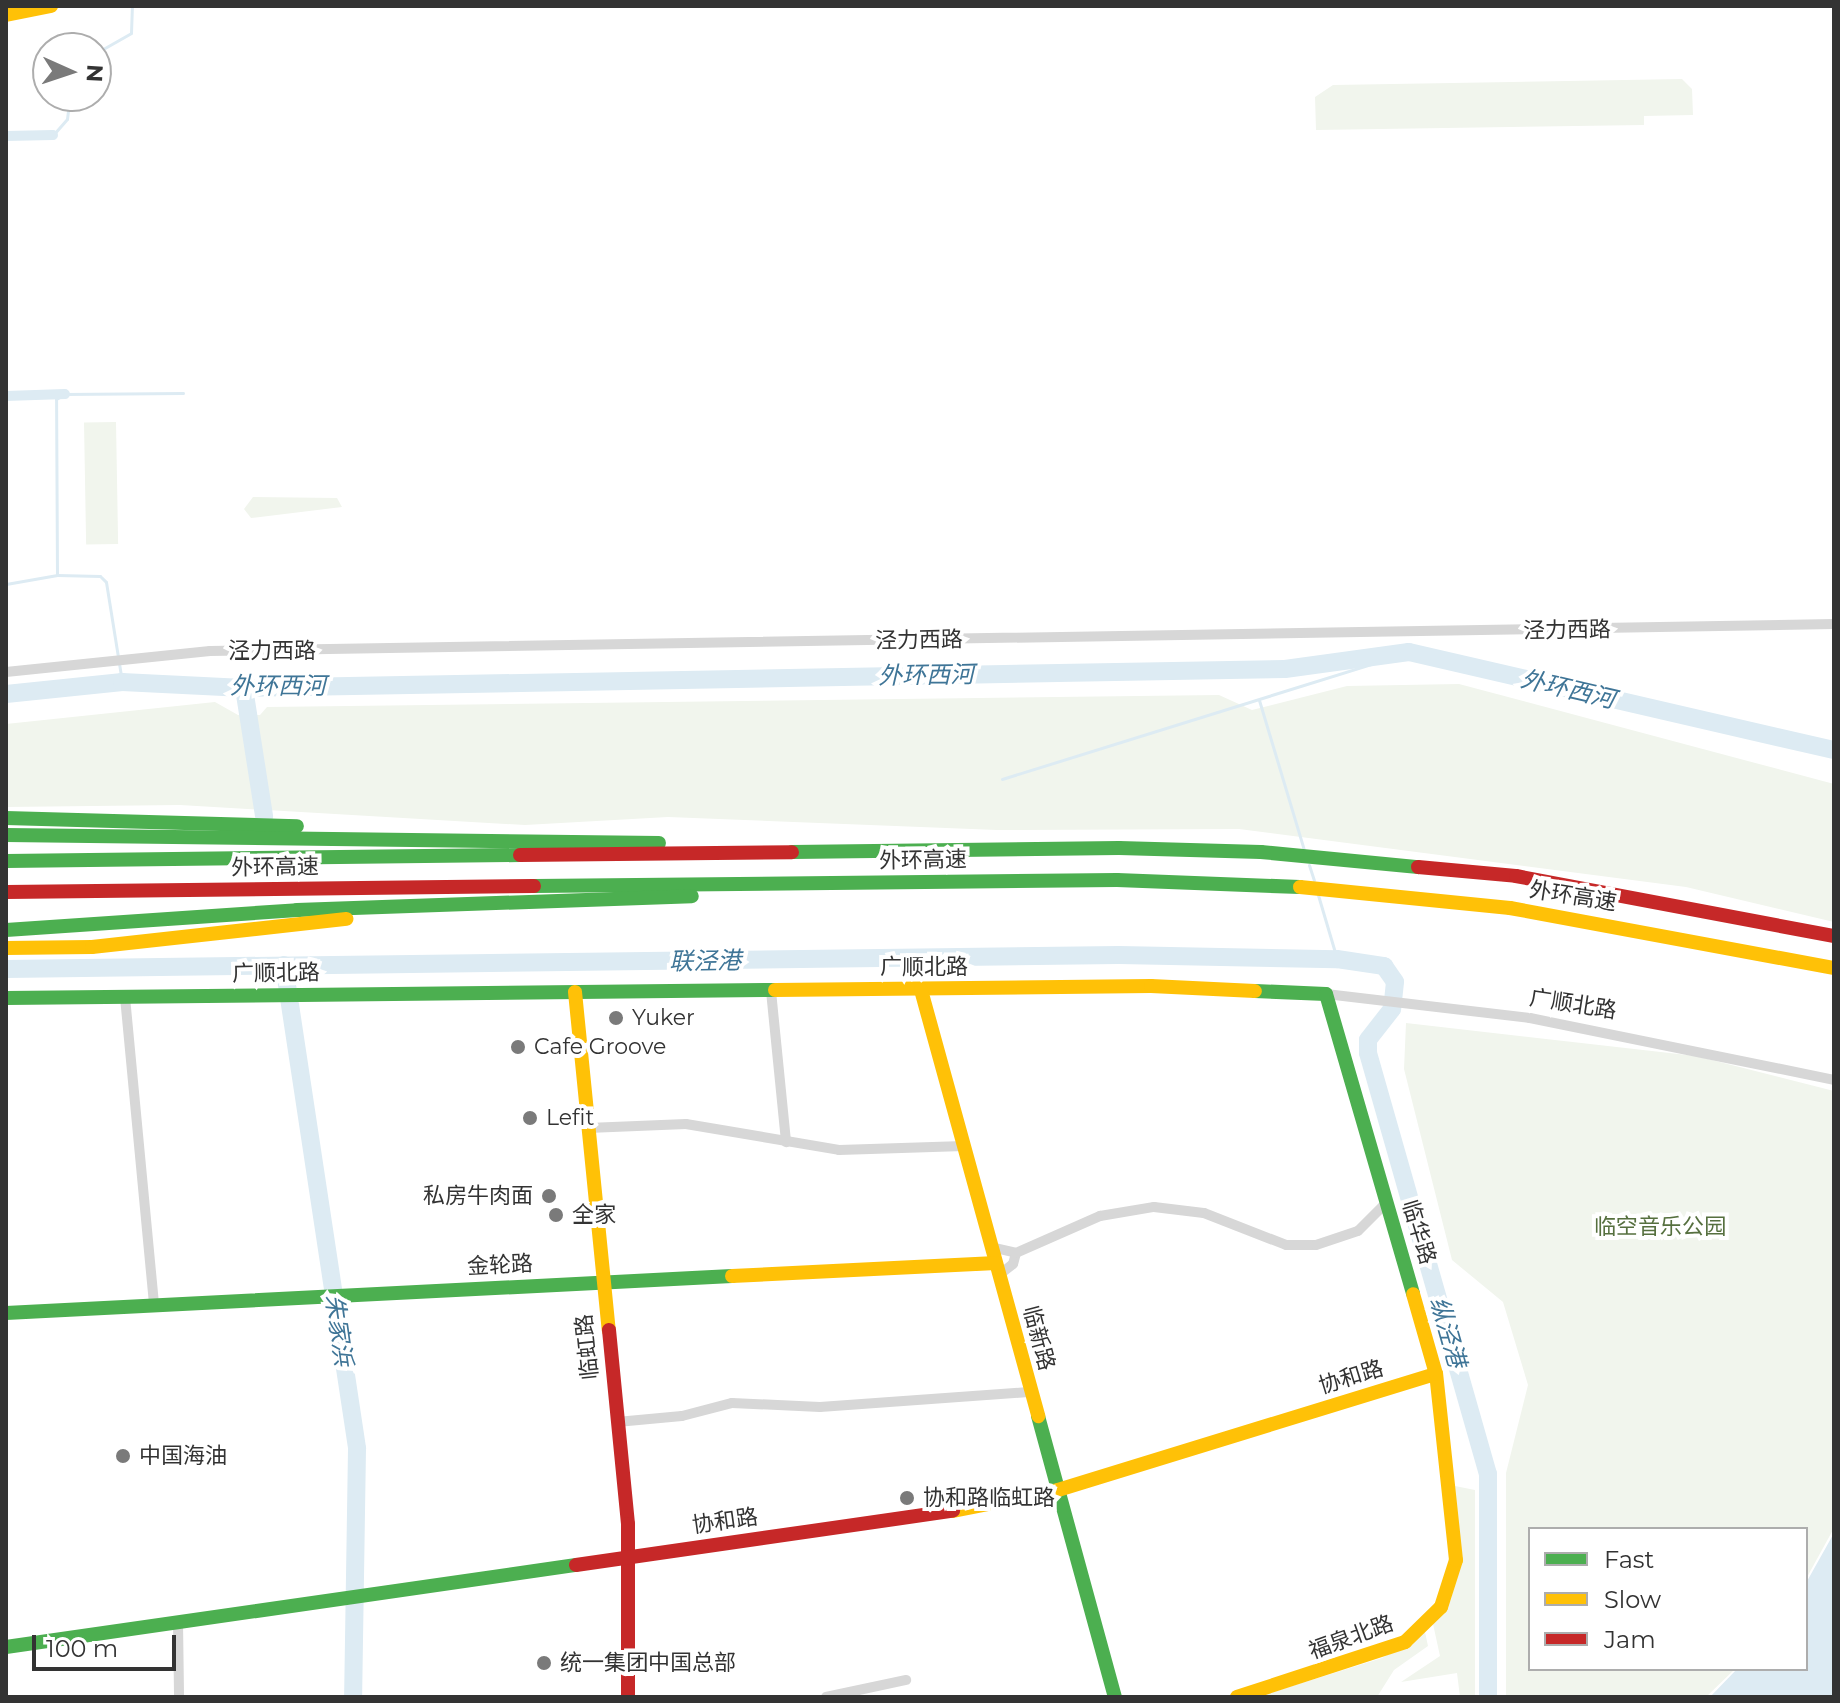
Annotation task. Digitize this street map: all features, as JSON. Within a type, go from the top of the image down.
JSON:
[{"type":"main road","points":[[6,15],[51,6]]},
{"type":"main road","points":[[6,818],[296,825],[439,839]]},
{"type":"main road","points":[[6,835],[439,839],[902,852]]},
{"type":"main road","name":"外环高速","points":[[6,861],[1119,848],[1296,854],[1503,875],[1689,906],[1834,936]]},
{"type":"main road","name":"外环高速","points":[[6,892],[1160,880],[1306,886],[1510,908],[1683,937],[1834,968]]},
{"type":"main road","points":[[6,930],[98,927],[297,910],[445,906],[902,882]]},
{"type":"main road","points":[[6,948],[138,943],[445,906]]},
{"type":"main road","name":"广顺北路","points":[[6,998],[1151,986],[1326,994]]},
{"type":"main road","name":"临新路","points":[[921,990],[1115,1697]]},
{"type":"main road","name":"临虹路","points":[[575,992],[630,1558],[628,1697]]},
{"type":"main road","name":"临华路","points":[[1326,994],[1436,1374],[1455,1534],[1451,1582]]},
{"type":"main road","name":"金轮路","points":[[6,1313],[604,1283],[998,1269]]},
{"type":"main road","name":"协和路","points":[[6,1647],[925,1516],[1058,1490],[1436,1374]]},
{"type":"main road","name":"福泉北路","points":[[1237,1697],[1405,1642],[1437,1613],[1451,1582]]},
{"type":"street","name":"泾力西路","points":[[6,672],[118,658],[210,651],[1834,624]]},
{"type":"street","points":[[771,991],[786,1142]]},
{"type":"street","name":"广顺北路","points":[[1326,994],[1407,1002],[1647,1038],[1834,1080]]},
{"type":"street","points":[[125,997],[154,1306]]},
{"type":"street","points":[[588,1128],[686,1124],[839,1150],[964,1146]]},
{"type":"street","points":[[991,1247],[1016,1253],[1100,1216],[1154,1207],[1204,1213],[1286,1245],[1316,1245],[1358,1231],[1387,1202]]},
{"type":"street","points":[[998,1269],[1013,1264],[1016,1253]]},
{"type":"street","points":[[617,1422],[682,1416],[732,1403],[820,1407],[1031,1392]]},
{"type":"street","points":[[178,1622],[179,1697]]},
{"type":"street","points":[[826,1697],[906,1680]]},
{"type":"green space","points":[[1682,79],[1692,89],[1693,115],[1644,116],[1644,125],[1316,130],[1315,97],[1333,85]]},
{"type":"green space","points":[[116,422],[118,544],[86,545],[84,423]]},
{"type":"green space","points":[[253,497],[337,498],[342,507],[251,518],[244,509]]},
{"type":"green space","points":[[1459,684],[1834,784],[1834,922],[1686,887],[1239,829],[997,830],[668,817],[525,825],[180,805],[6,807],[6,724],[215,702],[238,715],[260,715],[267,707],[1219,695],[1252,710],[1347,686]]},
{"type":"green space","name":"临空音乐公园","points":[[1406,1023],[1696,1056],[1834,1091],[1834,1528],[1808,1575],[1808,1527],[1528,1527],[1528,1671],[1733,1671],[1706,1697],[1506,1697],[1506,1473],[1528,1385],[1503,1302],[1452,1260],[1404,1069]]},
{"type":"green space","points":[[1455,1486],[1475,1490],[1475,1697],[1460,1697],[1457,1673],[1401,1682],[1440,1656],[1433,1624],[1451,1600],[1458,1569]]},
{"type":"green space","points":[[1425,1632],[1428,1646],[1394,1670],[1377,1697],[1257,1697],[1382,1658]]},
{"type":"shaded area","points":[[1834,1533],[1834,1697],[1710,1697],[1735,1671],[1808,1671],[1808,1579]]},
{"type":"waterway","points":[[112,44],[131,33],[132,6]]},
{"type":"waterway","points":[[53,135],[67,119],[68,112]]},
{"type":"waterway","points":[[6,136],[53,135]]},
{"type":"waterway","points":[[57,575],[56,399],[65,394],[183,393]]},
{"type":"waterway","points":[[6,396],[65,394]]},
{"type":"waterway","points":[[6,584],[57,575],[100,576],[106,582],[122,682]]},
{"type":"waterway","points":[[1002,779],[1409,652]]},
{"type":"waterway","name":"外环西河","points":[[6,694],[122,682],[244,688],[1285,669],[1409,652],[1834,750]]},
{"type":"waterway","points":[[244,688],[264,816]]},
{"type":"waterway","points":[[1259,700],[1304,850]]},
{"type":"waterway","points":[[1309,865],[1314,880]]},
{"type":"waterway","points":[[1318,895],[1337,959]]},
{"type":"waterway","name":"联泾港","points":[[6,969],[1119,955],[1337,959],[1384,966],[1395,982],[1392,1009],[1368,1040],[1368,1053],[1488,1474],[1488,1697]]},
{"type":"waterway","name":"朱家浜","points":[[284,965],[357,1449],[353,1697]]},
{"type":"traffic: fast","points":[[6,818],[297,826]]},
{"type":"traffic: fast","points":[[6,835],[659,843]]},
{"type":"traffic: fast","points":[[792,852],[1119,848],[1261,852],[1418,867]]},
{"type":"traffic: fast","points":[[6,861],[520,855]]},
{"type":"traffic: fast","points":[[534,886],[1117,880],[1300,887]]},
{"type":"traffic: fast","points":[[6,930],[297,910],[692,896]]},
{"type":"traffic: fast","points":[[6,998],[775,990]]},
{"type":"traffic: fast","points":[[1255,991],[1326,994],[1413,1294]]},
{"type":"traffic: fast","points":[[6,1313],[732,1276]]},
{"type":"traffic: fast","points":[[1038,1416],[1115,1697]]},
{"type":"traffic: fast","points":[[6,1647],[576,1565]]},
{"type":"traffic: slow","points":[[6,15],[51,6]]},
{"type":"traffic: slow","points":[[1300,887],[1510,908],[1834,968]]},
{"type":"traffic: slow","points":[[6,948],[92,947],[346,919]]},
{"type":"traffic: slow","points":[[775,990],[1151,986],[1255,991]]},
{"type":"traffic: slow","points":[[921,990],[1038,1416]]},
{"type":"traffic: slow","points":[[575,992],[609,1330]]},
{"type":"traffic: slow","points":[[732,1276],[996,1263]]},
{"type":"traffic: slow","points":[[1237,1697],[1405,1642],[1441,1607],[1456,1560],[1436,1374],[1413,1294]]},
{"type":"traffic: slow","points":[[953,1511],[1058,1490],[1436,1374]]},
{"type":"traffic: jam","points":[[520,855],[792,852]]},
{"type":"traffic: jam","points":[[1418,867],[1516,876],[1834,936]]},
{"type":"traffic: jam","points":[[6,892],[534,886]]},
{"type":"traffic: jam","points":[[609,1330],[628,1524],[628,1697]]},
{"type":"traffic: jam","points":[[576,1565],[953,1511]]},
{"type":"place","name":"Yuker","points":[[616,1018]]},
{"type":"place","name":"Cafe Groove","points":[[518,1047]]},
{"type":"place","name":"Lefit","points":[[530,1118]]},
{"type":"place","name":"私房牛肉面","points":[[549,1196]]},
{"type":"place","name":"全家","points":[[556,1215]]},
{"type":"place","name":"中国海油","points":[[123,1456]]},
{"type":"place","name":"协和路临虹路","points":[[907,1498]]},
{"type":"place","name":"统一集团中国总部","points":[[544,1663]]},
{"type":"water label","name":"纵泾港","points":[[1448,1332]]}]
